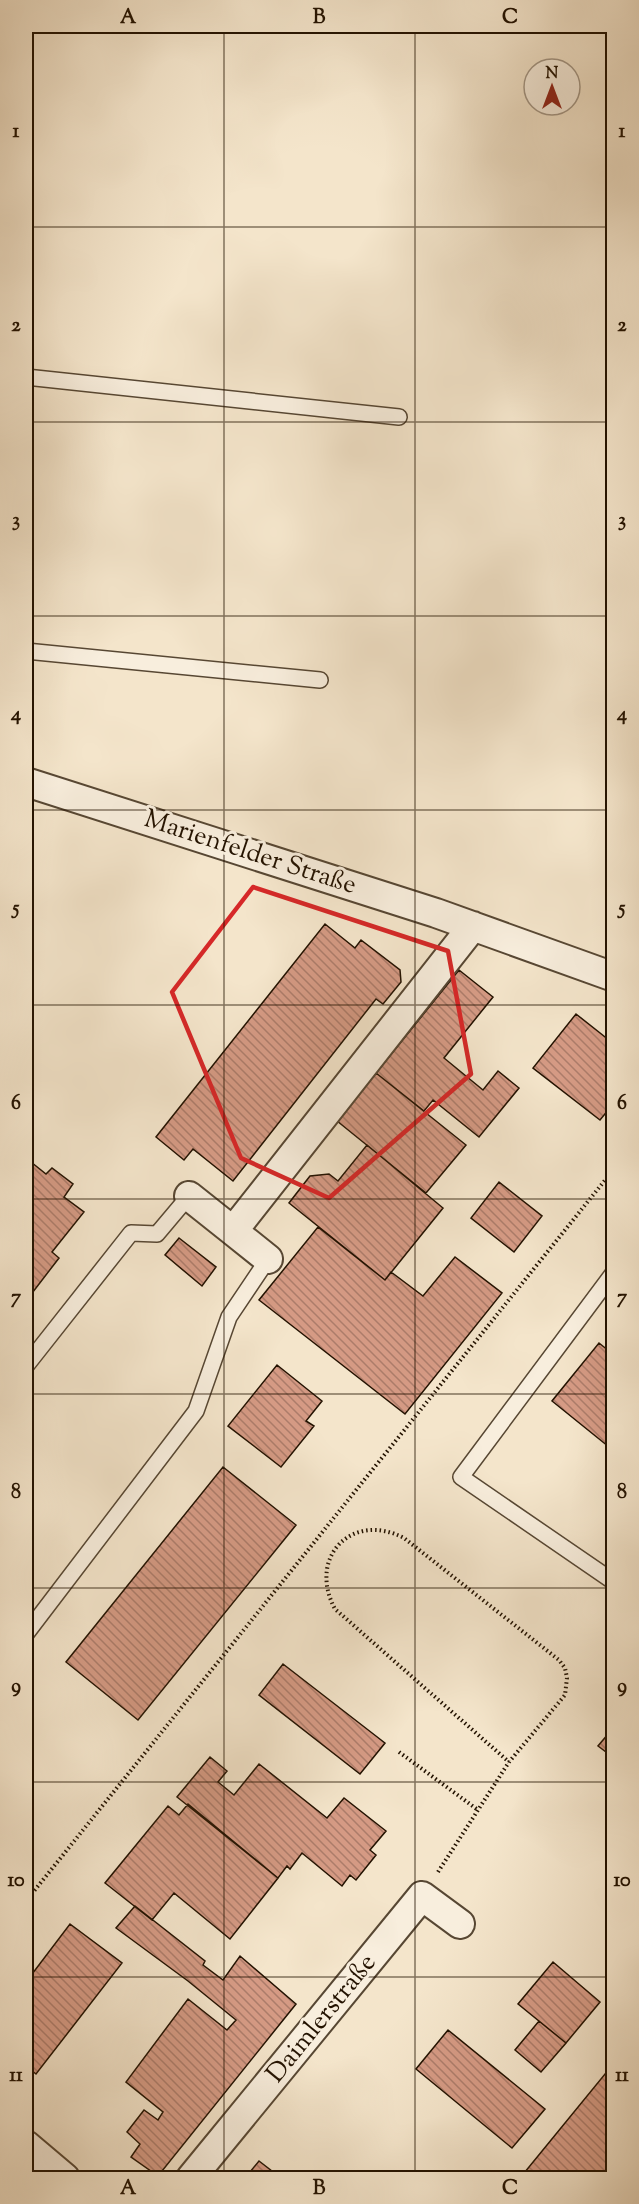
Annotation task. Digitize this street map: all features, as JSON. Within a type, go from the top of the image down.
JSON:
[{"type":"street","name":"Marienfelder Straße","points":[[26,782],[474,926],[614,977]]},
{"type":"street","points":[[233,1231],[474,926]]},
{"type":"street","points":[[189,1196],[268,1259]]},
{"type":"street","name":"Daimlerstraße","points":[[191,2178],[422,1896],[460,1924]]},
{"type":"street","points":[[28,2154],[65,2178]]},
{"type":"lane","points":[[26,377],[399,417]]},
{"type":"lane","points":[[26,651],[320,680]]},
{"type":"lane","points":[[26,1366],[131,1233],[157,1234],[189,1196]]},
{"type":"lane","points":[[26,1634],[196,1411],[229,1317],[268,1259]]},
{"type":"lane","points":[[614,1272],[461,1477],[614,1582]]},
{"type":"path","points":[[26,1901],[614,1169]]},
{"type":"path","points":[[446,1859],[509,1762],[565,1695],[567,1678],[564,1668],[559,1660],[404,1538],[377,1529],[362,1531],[347,1538],[334,1550],[327,1565],[325,1582],[328,1596],[335,1609],[509,1762]]},
{"type":"path","points":[[399,1752],[478,1810]]},
{"type":"highlighted area","points":[[253,887],[448,951],[471,1074],[329,1198],[241,1158],[172,992]]},
{"type":"building","points":[[325,924],[355,948],[361,940],[400,970],[401,982],[383,1004],[376,999],[233,1181],[193,1149],[184,1160],[156,1137]]},
{"type":"building","points":[[459,970],[493,997],[444,1058],[483,1090],[498,1071],[519,1088],[479,1137],[433,1100],[424,1111],[376,1073]]},
{"type":"building","points":[[576,1014],[614,1044],[614,1103],[600,1120],[533,1068]]},
{"type":"building","points":[[376,1073],[466,1145],[426,1193],[337,1121]]},
{"type":"building","points":[[367,1145],[443,1208],[385,1280],[289,1203],[310,1176],[329,1174],[338,1181]]},
{"type":"building","points":[[26,1158],[46,1174],[52,1168],[73,1184],[64,1197],[84,1212],[52,1252],[59,1258],[26,1301]]},
{"type":"building","points":[[499,1182],[542,1216],[514,1252],[471,1218]]},
{"type":"building","points":[[318,1227],[385,1280],[391,1272],[423,1296],[455,1257],[502,1293],[405,1414],[259,1300]]},
{"type":"building","points":[[179,1238],[216,1267],[202,1286],[165,1255]]},
{"type":"building","points":[[599,1343],[614,1355],[614,1451],[552,1401]]},
{"type":"building","points":[[277,1365],[322,1401],[306,1421],[314,1426],[281,1467],[228,1426]]},
{"type":"building","points":[[223,1467],[296,1525],[138,1720],[66,1662]]},
{"type":"building","points":[[283,1664],[385,1743],[360,1774],[259,1695]]},
{"type":"building","points":[[614,1727],[614,1758],[598,1746]]},
{"type":"building","points":[[210,1757],[227,1771],[218,1782],[234,1795],[259,1764],[327,1818],[344,1798],[386,1831],[370,1850],[376,1855],[356,1880],[350,1875],[342,1886],[302,1853],[290,1869],[287,1866],[278,1878],[177,1797]]},
{"type":"building","points":[[188,1804],[278,1878],[230,1939],[174,1893],[152,1920],[105,1883],[168,1806],[179,1815]]},
{"type":"building","points":[[135,1906],[205,1961],[203,1965],[223,1980],[240,1956],[296,2004],[158,2176],[131,2157],[140,2144],[127,2132],[144,2110],[158,2120],[163,2112],[126,2082],[188,1999],[227,2030],[236,2020],[116,1928]]},
{"type":"building","points":[[70,1924],[122,1963],[36,2074],[26,2066],[26,1982]]},
{"type":"building","points":[[553,1962],[600,2002],[566,2043],[518,2004]]},
{"type":"building","points":[[539,2021],[566,2043],[541,2072],[515,2050]]},
{"type":"building","points":[[448,2030],[545,2109],[512,2148],[416,2069]]},
{"type":"building","points":[[614,2063],[614,2178],[520,2178]]},
{"type":"building","points":[[259,2161],[281,2178],[245,2178]]}]
